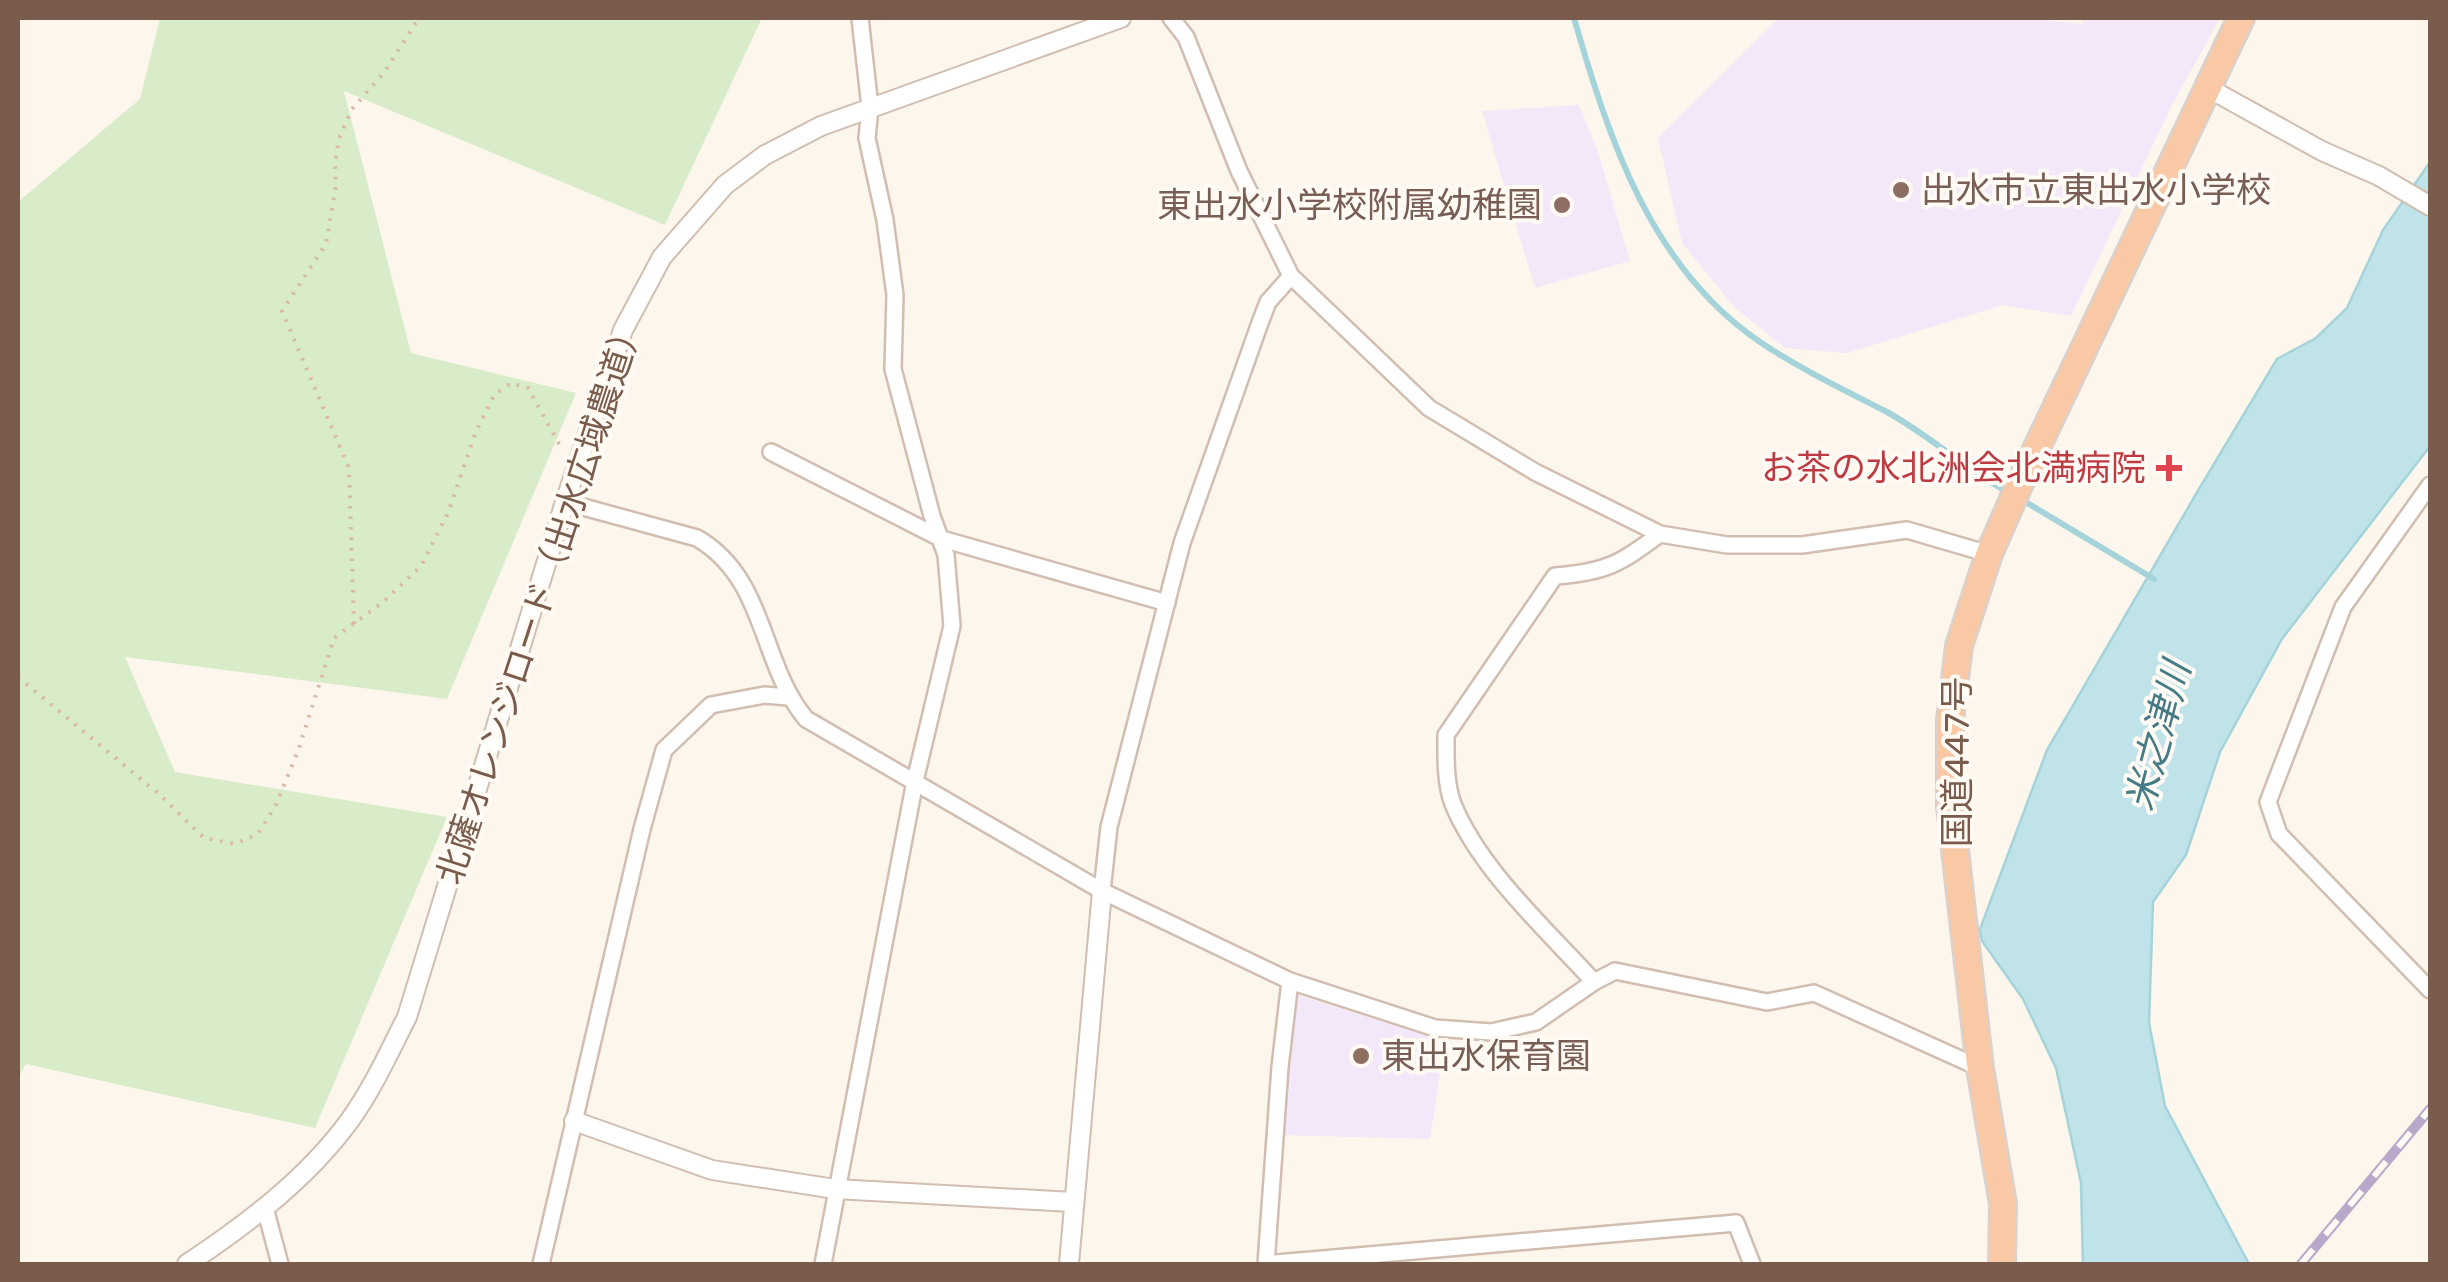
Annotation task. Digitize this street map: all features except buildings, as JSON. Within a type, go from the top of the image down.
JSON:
[{"type":"highway","name":"国道447号","points":[[2002,1264],[2002,1204],[1980,1068],[1950,806],[1950,720],[1959,646],[2008,509],[2241,18]]},
{"type":"street","points":[[824,1264],[835,1189],[915,781],[952,626],[946,555],[893,369],[895,295],[886,220],[867,138],[870,108],[860,18]]},
{"type":"street","name":"北薩オレンジロード（出水広域農道）","points":[[187,1264],[265,1208],[320,1156],[372,1086],[407,1017],[565,502],[622,330],[652,274],[692,218],[725,185],[765,155],[821,126],[1122,18]]},
{"type":"street","points":[[1171,18],[1186,37],[1240,171],[1291,276],[1429,408],[1534,472],[1660,534],[1727,545],[1802,545],[1907,530],[1990,554]]},
{"type":"street","points":[[2210,88],[2430,206]]},
{"type":"street","points":[[1069,1264],[1108,827],[1166,604],[1215,442],[1268,302],[1291,276]]},
{"type":"street","points":[[770,452],[942,539],[1166,604]]},
{"type":"street","points":[[2430,485],[2343,606],[2268,802],[2279,834],[2430,990]]},
{"type":"street","points":[[565,502],[698,538],[716,550],[736,570],[751,598],[788,697],[806,720],[1102,890],[1290,981],[1434,1028],[1491,1032],[1536,1022],[1615,971],[1766,1002],[1814,993],[1980,1068]]},
{"type":"street","points":[[1594,982],[1479,853],[1452,802],[1446,735],[1556,576],[1592,573],[1620,564],[1660,534]]},
{"type":"street","points":[[542,1264],[642,829],[664,750],[711,704],[764,695],[788,697]]},
{"type":"street","points":[[1290,981],[1266,1264],[1736,1223],[1752,1264]]},
{"type":"street","points":[[574,1120],[712,1170],[835,1189],[1073,1202]]},
{"type":"street","points":[[265,1208],[280,1264]]},
{"type":"path","points":[[354,624],[349,468],[282,311],[326,244],[336,186],[335,163],[352,109],[382,74],[419,18]]},
{"type":"path","points":[[18,677],[204,838],[236,844],[258,834],[276,806],[334,638],[422,566],[448,513],[475,434],[494,395],[512,383],[528,388],[569,462]]},
{"type":"shaded area","name":"出水市立東出水小学校","points":[[1779,18],[2024,18],[2082,24],[2084,18],[2220,18],[2172,105],[2071,316],[2003,305],[1847,353],[1785,348],[1734,307],[1682,243],[1658,138]]},
{"type":"shaded area","name":"東出水小学校附属幼稚園","points":[[1579,105],[1597,149],[1630,261],[1535,288],[1482,111]]},
{"type":"shaded area","name":"東出水保育園","points":[[1294,994],[1435,1038],[1440,1073],[1430,1139],[1279,1135]]},
{"type":"green space","points":[[160,18],[762,18],[665,225],[344,91],[411,353],[576,393],[447,699],[125,657],[175,772],[447,817],[315,1128],[26,1064],[18,1078],[18,202],[140,99]]},
{"type":"water","name":"米之津川","points":[[2430,162],[2430,446],[2282,639],[2220,752],[2186,855],[2153,902],[2149,1023],[2165,1106],[2249,1264],[2083,1264],[2081,1183],[2056,1068],[2023,999],[1982,941],[1980,929],[2047,750],[2196,494],[2277,359],[2316,338],[2347,308],[2383,230]]},
{"type":"waterway","points":[[1574,18],[1619,154],[1662,238],[1689,277],[1722,312],[1760,342],[1902,421],[2008,492]]},
{"type":"waterway","points":[[2019,498],[2154,579]]},
{"type":"railway","points":[[2301,1264],[2430,1109]]},
{"type":"place","name":"出水市立東出水小学校","points":[[1901,190]]},
{"type":"place","name":"東出水小学校附属幼稚園","points":[[1562,205]]},
{"type":"place","name":"お茶の水北洲会北満病院","points":[[2169,468]]},
{"type":"place","name":"東出水保育園","points":[[1361,1056]]}]
